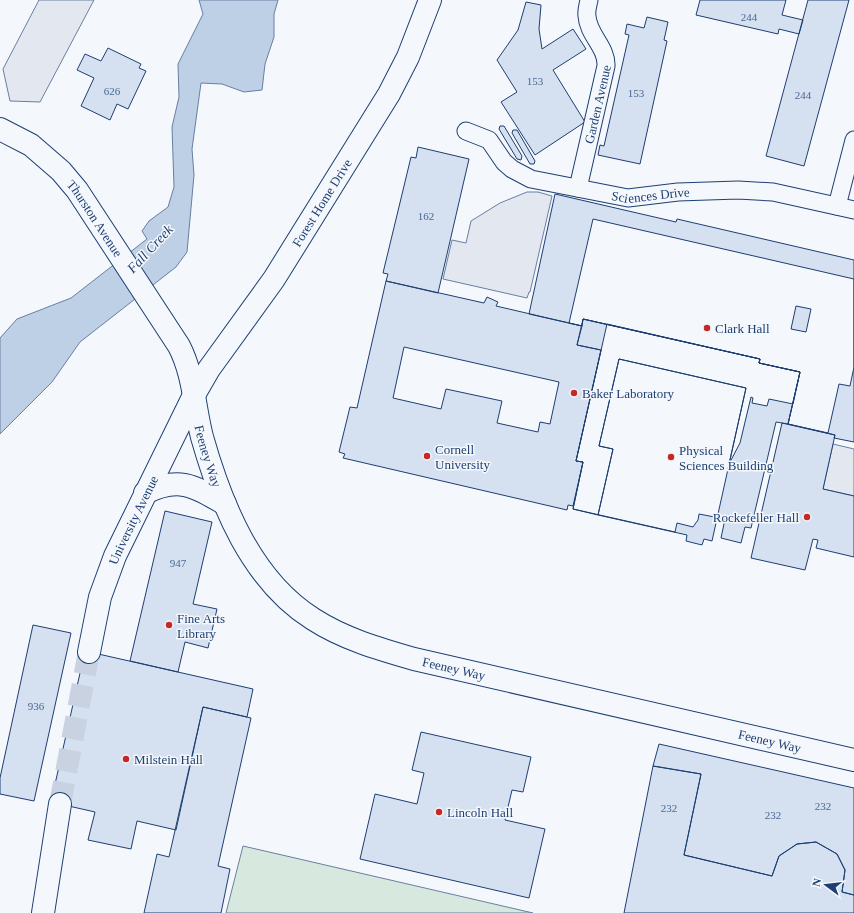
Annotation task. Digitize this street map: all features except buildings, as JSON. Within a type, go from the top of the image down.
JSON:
[{"type":"street","name":"Forest Home Drive","points":[[194,395],[209,369],[274,279],[389,94],[408,57],[430,0]]},
{"type":"street","name":"Garden Avenue","points":[[578,188],[606,66],[604,52],[588,22],[586,14],[589,0]]},
{"type":"street","name":"Thurston Avenue","points":[[0,129],[31,145],[61,171],[77,190],[136,279],[187,362],[194,395]]},
{"type":"street","name":"Sciences Drive","points":[[466,131],[489,140],[504,162],[522,176],[531,179],[635,198],[652,194],[756,190],[773,192],[854,210]]},
{"type":"street","points":[[837,206],[854,140]]},
{"type":"street","name":"University Avenue","points":[[89,652],[98,603],[106,577],[145,493],[194,395]]},
{"type":"street","name":"Feeney Way","points":[[194,395],[202,434],[225,504],[240,535],[253,558],[281,593],[311,618],[353,639],[414,659],[854,760]]},
{"type":"street","points":[[145,493],[160,486],[182,484],[209,494],[225,504]]},
{"type":"street","points":[[43,913],[60,804]]},
{"type":"shaded area","points":[[39,0],[94,0],[40,102],[10,101],[3,69]]},
{"type":"shaded area","points":[[527,192],[538,192],[552,196],[530,292],[527,298],[443,279],[452,240],[466,243],[471,221],[500,203]]},
{"type":"shaded area","points":[[833,444],[854,449],[854,496],[823,489]]},
{"type":"shaded area","points":[[243,846],[533,913],[226,913]]},
{"type":"water","name":"Fall Creek","points":[[199,0],[278,0],[274,14],[274,37],[265,64],[262,90],[244,92],[222,84],[201,83],[192,149],[194,175],[187,252],[176,267],[80,342],[52,382],[0,434],[0,338],[17,319],[71,298],[147,239],[142,231],[149,221],[168,207],[174,187],[172,127],[179,97],[178,64],[203,14]]},
{"type":"tunnel","points":[[60,804],[89,652]]},
{"type":"place","name":"Clark Hall","points":[[707,328]]},
{"type":"place","name":"Baker Laboratory","points":[[574,393]]},
{"type":"place","name":"Cornell University","points":[[427,456]]},
{"type":"place","name":"Physical Sciences Building","points":[[671,457]]},
{"type":"place","name":"Rockefeller Hall","points":[[807,517]]},
{"type":"place","name":"Fine Arts Library","points":[[169,625]]},
{"type":"place","name":"Milstein Hall","points":[[126,759]]},
{"type":"place","name":"Lincoln Hall","points":[[439,812]]}]
